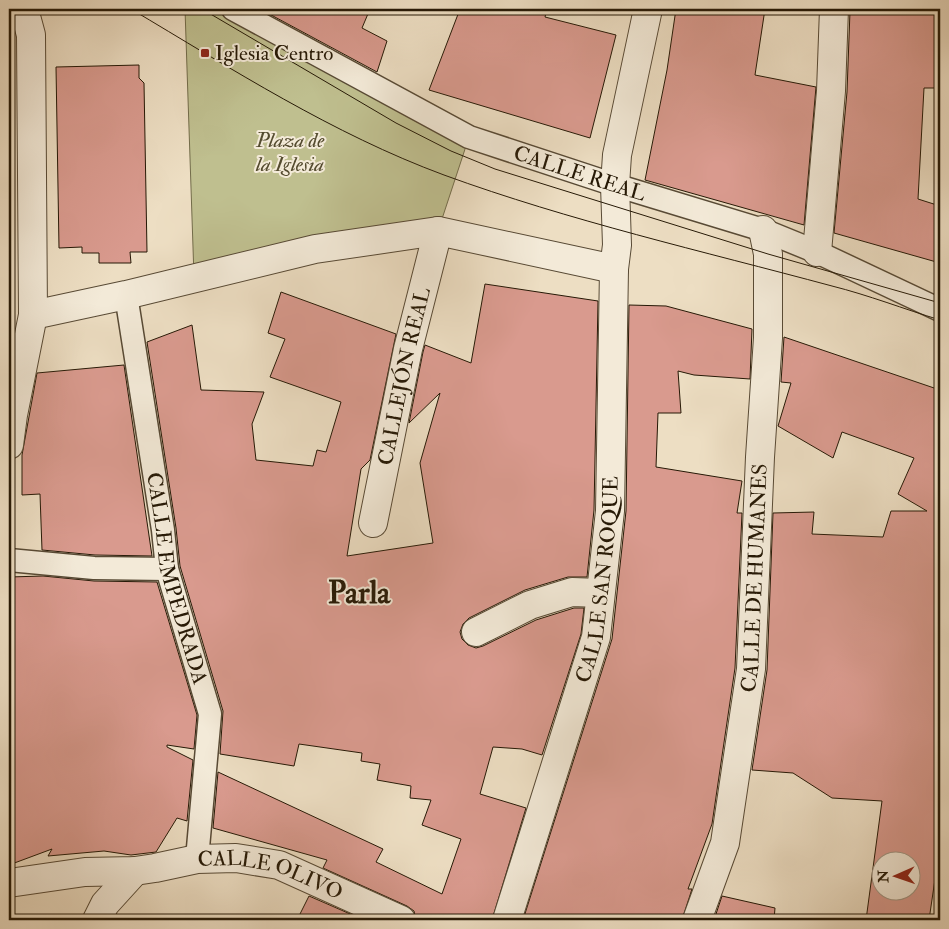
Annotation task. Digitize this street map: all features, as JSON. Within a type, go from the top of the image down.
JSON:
[{"type":"street","points":[[9,445],[11,415],[33,316],[31,35],[24,9]]},
{"type":"street","name":"CALLE REAL","points":[[233,9],[469,137],[615,185],[763,230],[817,252],[940,310]]},
{"type":"street","points":[[615,185],[618,155],[648,9]]},
{"type":"street","points":[[817,252],[831,91],[834,9]]},
{"type":"street","name":"CALLE SAN ROQUE","points":[[507,920],[596,637],[610,511],[614,269],[617,245],[615,185]]},
{"type":"street","name":"CALLE DE HUMANES","points":[[696,920],[725,843],[751,670],[760,456],[768,338],[769,262],[763,230]]},
{"type":"street","points":[[33,316],[315,249],[438,231],[614,269]]},
{"type":"street","name":"CALLEJÓN REAL","points":[[372,523],[408,350],[438,231]]},
{"type":"street","name":"CALLE EMPEDRADA","points":[[126,295],[163,530],[167,569],[210,714],[197,859]]},
{"type":"street","points":[[9,560],[94,568],[167,569]]},
{"type":"street","points":[[476,632],[530,605],[555,597],[572,592],[600,593]]},
{"type":"street","name":"CALLE OLIVO","points":[[9,883],[85,872],[135,871],[197,859],[236,858],[280,865],[401,920]]},
{"type":"street","points":[[97,920],[105,904],[135,871]]},
{"type":"green space","name":"Plaza de la Iglesia","points":[[185,9],[233,9],[469,137],[438,231],[194,277]]},
{"type":"building","points":[[260,9],[370,9],[362,28],[387,41],[377,72]]},
{"type":"building","points":[[460,9],[547,9],[545,17],[616,35],[590,138],[429,90]]},
{"type":"building","points":[[676,9],[765,9],[755,75],[816,87],[804,225],[645,180],[667,70]]},
{"type":"building","points":[[850,11],[940,13],[940,88],[924,88],[918,199],[940,206],[940,263],[834,233],[847,92]]},
{"type":"building","points":[[139,65],[139,78],[144,83],[147,252],[130,252],[131,263],[99,263],[99,253],[82,253],[82,247],[59,248],[56,67]]},
{"type":"building","points":[[485,284],[598,301],[594,510],[587,577],[568,577],[525,590],[469,618],[463,624],[460,632],[462,639],[468,645],[476,648],[536,620],[574,608],[584,608],[581,634],[542,755],[522,749],[493,747],[480,794],[526,808],[492,920],[416,920],[414,911],[407,906],[323,868],[327,860],[213,828],[218,772],[383,849],[376,862],[442,894],[461,839],[422,825],[431,800],[410,798],[411,786],[377,780],[380,764],[361,761],[362,753],[299,744],[294,766],[220,754],[223,711],[180,566],[176,528],[147,342],[192,325],[201,390],[264,392],[252,424],[256,460],[313,466],[317,450],[326,452],[341,402],[270,377],[285,339],[268,333],[281,292],[396,334],[370,460],[361,469],[347,556],[433,543],[420,463],[440,393],[409,423],[423,352],[425,345],[471,363]]},
{"type":"building","points":[[629,305],[666,306],[752,329],[750,379],[694,375],[678,371],[681,413],[658,413],[656,467],[742,481],[737,513],[742,513],[735,668],[712,824],[688,889],[692,889],[682,920],[523,920],[612,639],[626,511]]},
{"type":"building","points":[[784,337],[940,390],[940,845],[929,920],[866,920],[872,875],[872,902],[922,902],[922,852],[875,852],[882,801],[832,798],[793,773],[752,770],[767,670],[773,513],[814,512],[812,534],[883,537],[891,511],[927,511],[898,494],[914,458],[842,432],[833,458],[778,426],[791,383],[781,382]]},
{"type":"building","points":[[124,365],[152,556],[95,555],[42,550],[40,494],[22,495],[22,455],[37,373]]},
{"type":"building","points":[[43,576],[94,581],[157,582],[197,715],[194,749],[167,745],[167,747],[193,760],[187,821],[177,818],[156,852],[131,855],[104,851],[48,856],[52,849],[9,865],[9,577]]},
{"type":"building","points":[[309,896],[364,920],[297,920]]},
{"type":"building","points":[[722,896],[775,908],[774,920],[714,920]]},
{"type":"tram line","points":[[131,9],[245,77],[323,120],[403,159],[444,175],[540,207],[685,248],[846,290],[940,320]]},
{"type":"tram line","points":[[202,9],[396,123],[451,151],[495,169],[768,254],[940,303]]},
{"type":"place","name":"Iglesia Centro","points":[[205,53]]},
{"type":"district","name":"Parla","points":[[359,593]]}]
